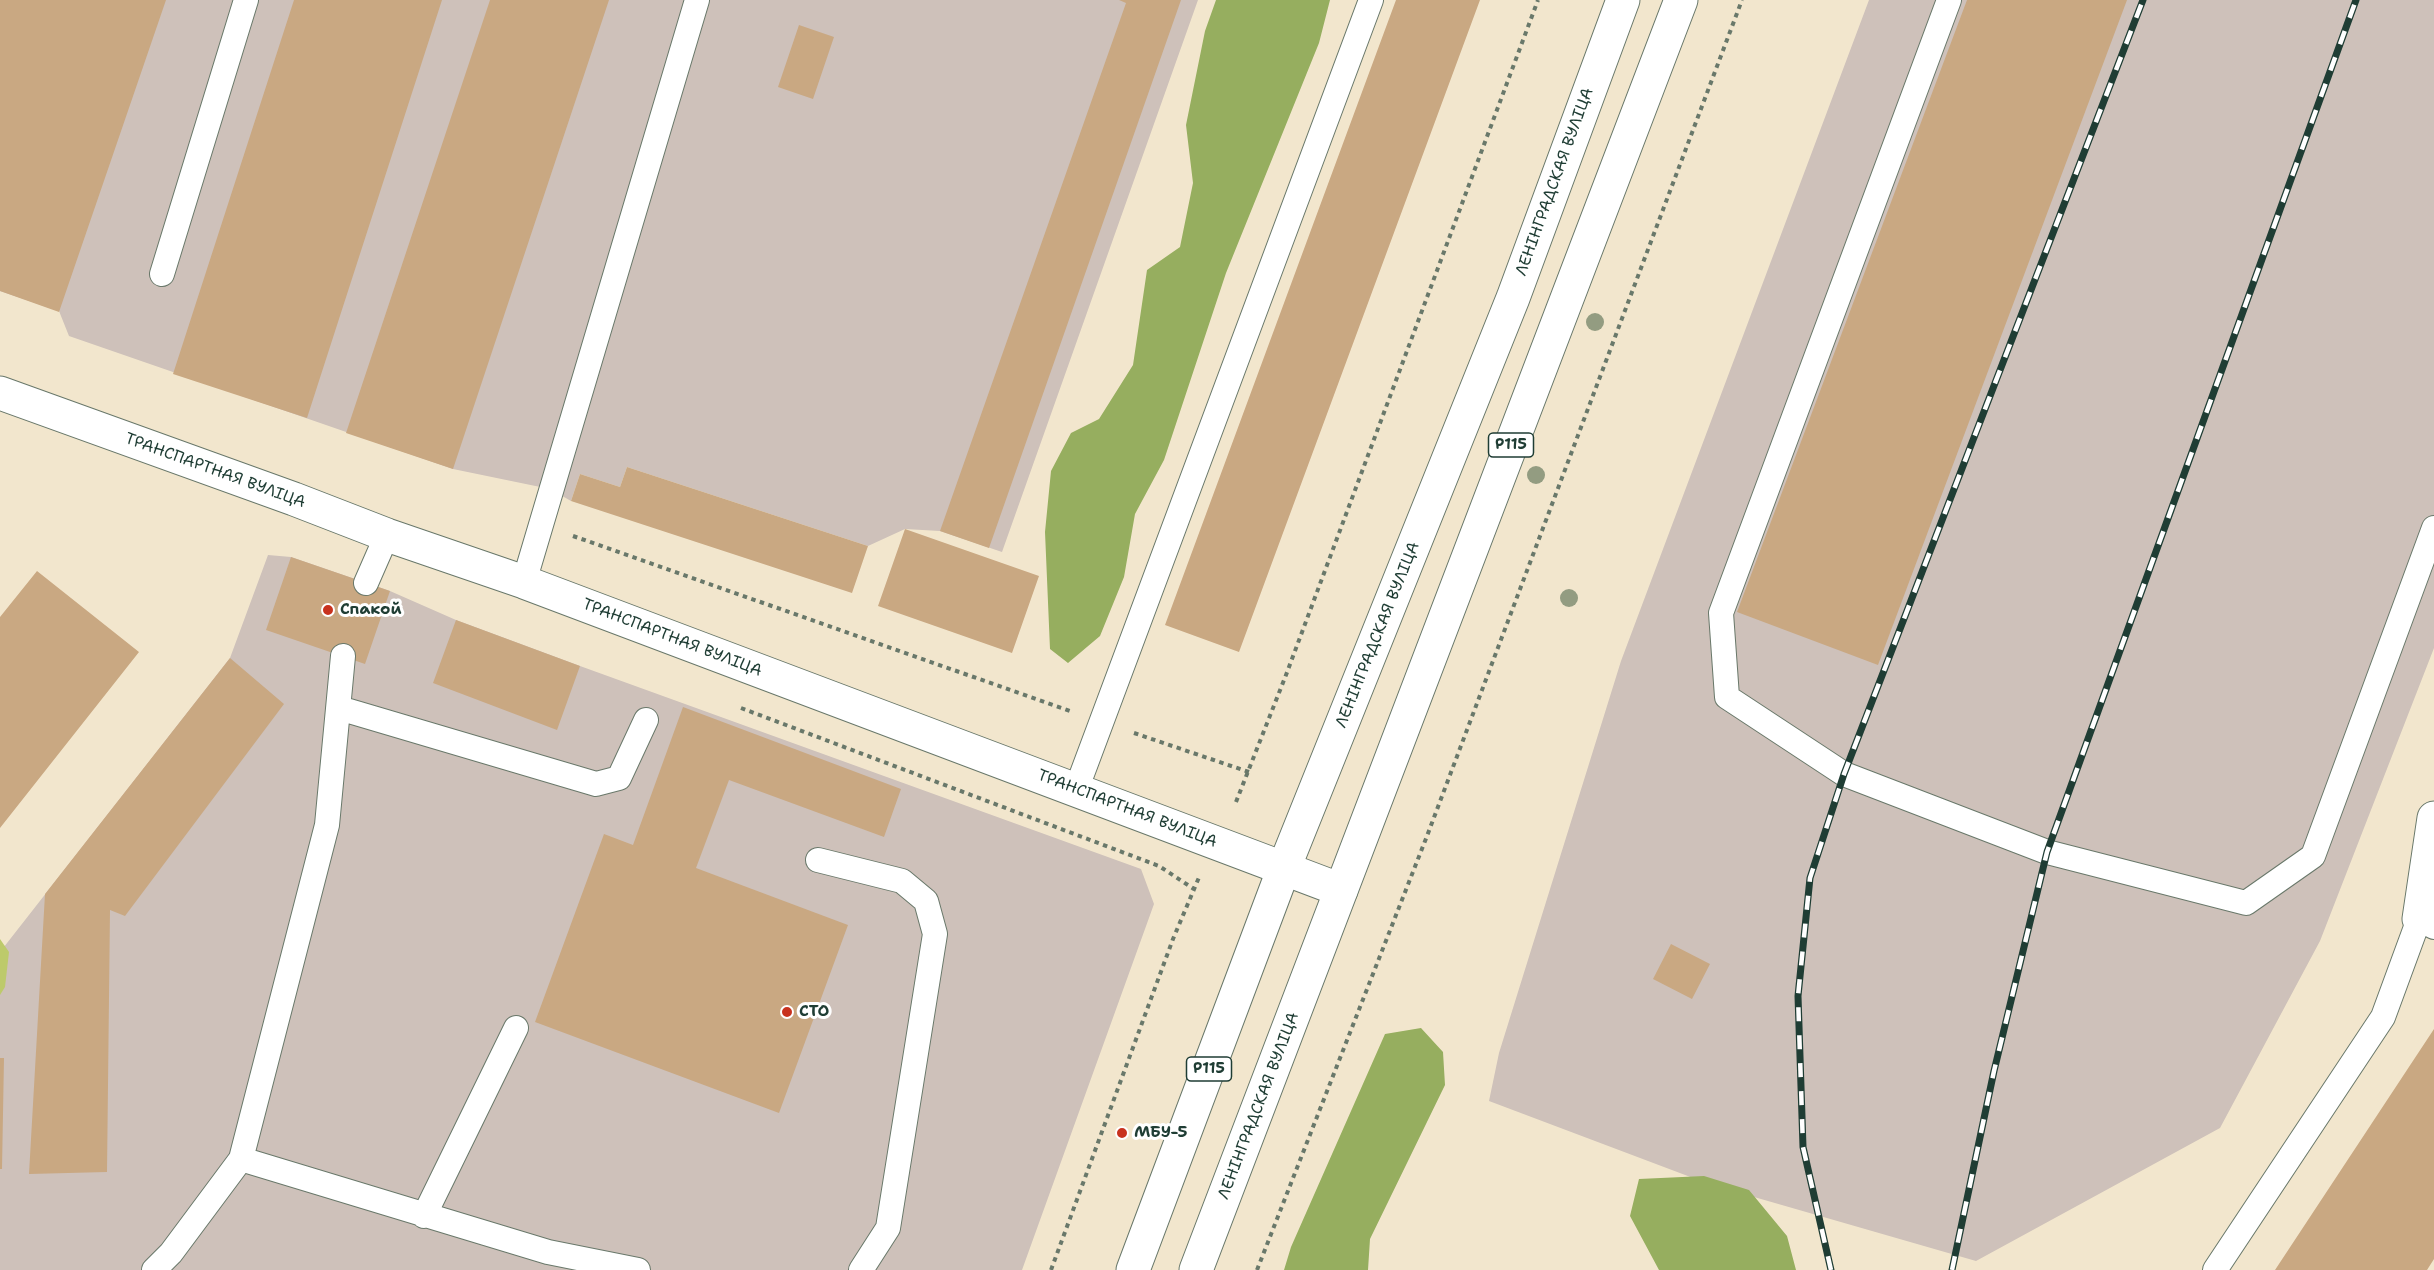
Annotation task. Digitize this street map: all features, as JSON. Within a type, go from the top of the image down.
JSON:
[{"type":"main road","name":"ЛЕНІНГРАДСКАЯ ВУЛІЦА","points":[[1134,1270],[1284,868],[1513,298],[1623,0]]},
{"type":"main road","name":"ЛЕНІНГРАДСКАЯ ВУЛІЦА","points":[[1196,1270],[1681,0]]},
{"type":"main road","name":"ТРАНСПАРТНАЯ ВУЛІЦА","points":[[4,402],[294,499],[387,536],[524,582],[1341,890]]},
{"type":"main road","points":[[2427,923],[2434,818]]},
{"type":"lane","points":[[162,274],[246,0]]},
{"type":"lane","points":[[524,582],[697,0]]},
{"type":"lane","points":[[1076,790],[1371,0]]},
{"type":"lane","points":[[1949,0],[1721,613],[1726,697],[1844,774],[2047,852],[2246,903],[2313,856],[2434,528]]},
{"type":"lane","points":[[366,583],[387,536]]},
{"type":"lane","points":[[154,1270],[171,1252],[241,1159],[327,825],[343,657]]},
{"type":"lane","points":[[339,708],[596,784],[619,778],[646,720]]},
{"type":"lane","points":[[818,860],[902,881],[926,900],[935,934],[888,1228],[861,1270]]},
{"type":"lane","points":[[2215,1270],[2383,1017],[2427,923]]},
{"type":"lane","points":[[424,1216],[516,1028]]},
{"type":"lane","points":[[241,1159],[548,1252],[638,1270]]},
{"type":"path","points":[[1236,802],[1250,771],[1538,0]]},
{"type":"path","points":[[1257,1270],[1427,836],[1742,0]]},
{"type":"path","points":[[540,525],[1101,722],[1250,771]]},
{"type":"path","points":[[1051,1270],[1173,939],[1201,875]]},
{"type":"shaded area","points":[[0,0],[1198,0],[1002,552],[940,531],[905,529],[868,546],[627,467],[620,487],[580,474],[571,501],[550,489],[453,469],[69,336],[59,311],[0,291]]},
{"type":"shaded area","points":[[1869,0],[2434,0],[2434,648],[2320,941],[2220,1128],[1976,1261],[1709,1184],[1489,1101],[1499,1053],[1621,661]]},
{"type":"shaded area","points":[[268,555],[291,557],[390,591],[456,620],[580,666],[1141,869],[1154,904],[1022,1270],[0,1270],[0,952],[230,658]]},
{"type":"green space","points":[[1216,0],[1330,0],[1319,43],[1226,273],[1164,460],[1135,514],[1124,577],[1100,636],[1068,663],[1050,649],[1045,532],[1051,471],[1071,433],[1099,419],[1133,365],[1147,270],[1180,247],[1193,183],[1186,125],[1205,31]]},
{"type":"green space","points":[[0,939],[9,952],[5,987],[0,995]]},
{"type":"green space","points":[[1421,1028],[1443,1052],[1445,1085],[1370,1239],[1368,1270],[1284,1270],[1291,1247],[1385,1034]]},
{"type":"green space","points":[[1704,1176],[1749,1190],[1787,1236],[1796,1270],[1659,1270],[1630,1216],[1639,1179]]},
{"type":"building","points":[[0,0],[166,0],[59,312],[0,291]]},
{"type":"building","points":[[294,0],[442,0],[307,418],[173,374]]},
{"type":"building","points":[[490,0],[609,0],[453,469],[346,433]]},
{"type":"building","points":[[1119,0],[1181,0],[989,548],[940,531],[1126,3]]},
{"type":"building","points":[[1396,0],[1480,0],[1239,652],[1165,625]]},
{"type":"building","points":[[1967,0],[2127,0],[1878,665],[1737,612]]},
{"type":"building","points":[[799,25],[834,37],[813,99],[778,87]]},
{"type":"building","points":[[627,467],[868,546],[852,593],[571,501],[580,474],[620,487]]},
{"type":"building","points":[[905,529],[1039,576],[1012,653],[878,606]]},
{"type":"building","name":"Спакой","points":[[291,557],[390,591],[365,664],[266,630]]},
{"type":"building","points":[[37,571],[139,652],[0,828],[0,617]]},
{"type":"building","points":[[456,620],[580,666],[557,730],[433,683]]},
{"type":"building","points":[[230,658],[284,704],[125,916],[110,910],[107,1172],[29,1174],[45,894]]},
{"type":"building","points":[[683,707],[901,789],[884,837],[729,780],[696,868],[848,925],[779,1113],[535,1022],[604,834],[633,845]]},
{"type":"building","points":[[1671,944],[1710,964],[1692,999],[1653,979]]},
{"type":"building","points":[[2434,1029],[2434,1259],[2427,1270],[2275,1270]]},
{"type":"building","points":[[0,1058],[4,1058],[2,1169],[0,1169]]},
{"type":"railway","points":[[1831,1270],[1803,1147],[1798,996],[1810,878],[1844,774],[2143,0]]},
{"type":"railway","points":[[1952,1270],[1994,1071],[2047,852],[2356,0]]},
{"type":"place","name":"Спакой","points":[[328,610]]},
{"type":"place","name":"СТО","points":[[787,1012]]},
{"type":"place","name":"МБУ-5","points":[[1122,1133]]}]
